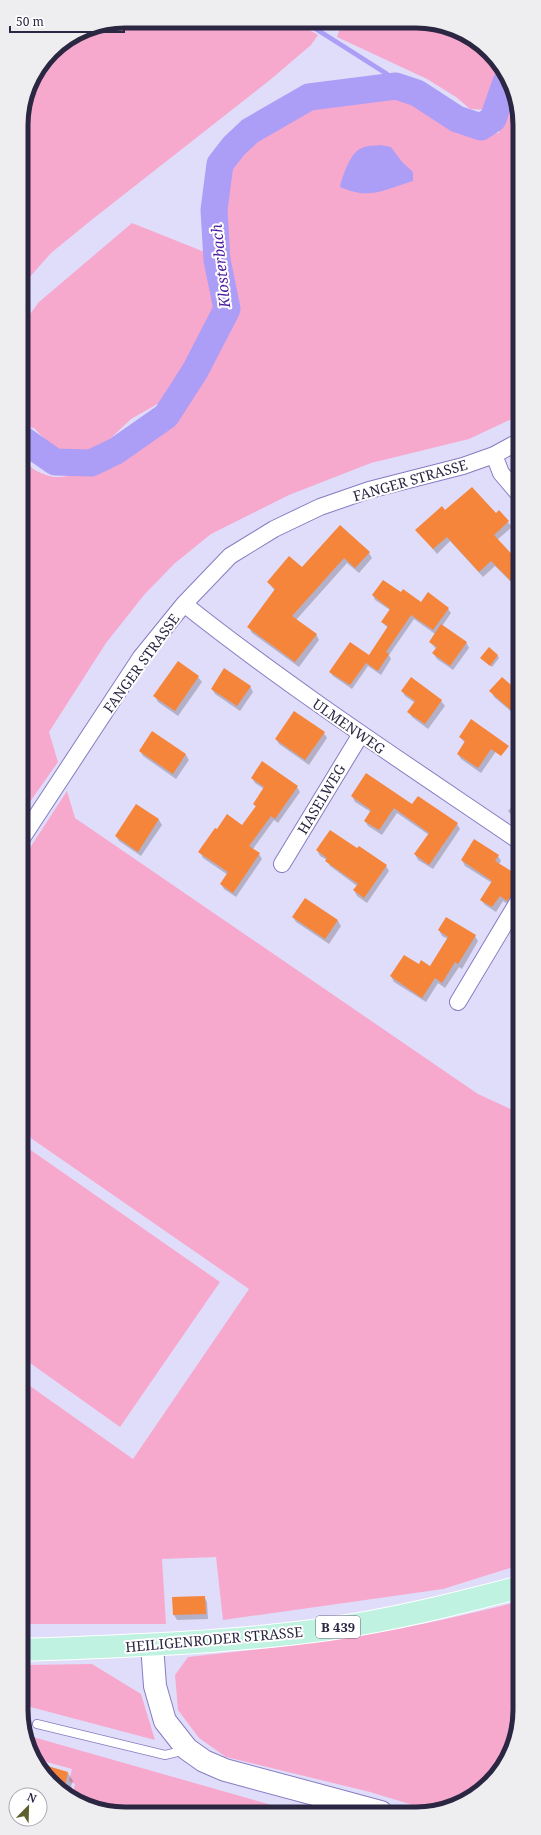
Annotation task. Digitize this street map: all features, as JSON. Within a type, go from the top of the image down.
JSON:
[{"type":"main road","name":"HEILIGENRODER STRASSE","points":[[28,1650],[219,1641],[328,1629],[448,1606],[513,1589]]},
{"type":"street","name":"FANGER STRASSE","points":[[28,829],[142,657],[184,604],[230,556],[274,529],[320,507],[369,490],[462,466],[494,455],[513,445]]},
{"type":"street","points":[[494,455],[501,473],[513,487]]},
{"type":"street","name":"ULMENWEG","points":[[184,604],[236,645],[360,734],[513,838]]},
{"type":"street","name":"HASELWEG","points":[[282,864],[360,734]]},
{"type":"street","points":[[458,1002],[513,910]]},
{"type":"street","points":[[152,1645],[155,1686],[165,1721],[187,1749],[204,1761],[225,1770],[362,1807]]},
{"type":"lane","points":[[37,1724],[165,1755],[187,1749]]},
{"type":"shaded area","points":[[119,28],[306,28],[318,35],[311,45],[270,80],[51,253],[28,279],[28,119],[31,100],[35,88],[44,71],[56,56],[71,44],[88,35]]},
{"type":"shaded area","points":[[340,28],[422,28],[447,33],[464,41],[485,56],[503,81],[488,110],[470,109],[456,97],[427,79],[337,37]]},
{"type":"shaded area","points":[[382,95],[418,100],[464,129],[485,134],[499,133],[504,112],[510,99],[513,119],[513,418],[469,439],[371,463],[289,495],[211,534],[174,564],[144,595],[106,643],[49,732],[58,762],[28,804],[28,464],[37,471],[46,475],[60,477],[88,472],[114,463],[125,455],[141,439],[164,427],[181,405],[225,330],[236,304],[235,287],[225,236],[223,208],[226,169],[233,153],[246,140],[290,112],[313,101],[335,97]]},
{"type":"shaded area","points":[[381,145],[391,147],[402,162],[413,172],[413,181],[385,190],[368,193],[360,193],[340,187],[345,171],[354,154],[364,147]]},
{"type":"shaded area","points":[[132,223],[207,253],[215,309],[190,360],[161,402],[131,419],[108,441],[83,452],[58,453],[34,428],[28,428],[28,317],[39,302]]},
{"type":"shaded area","points":[[67,791],[75,818],[478,1094],[513,1110],[513,1567],[443,1589],[223,1620],[216,1557],[162,1559],[166,1624],[28,1624],[28,1385],[133,1459],[249,1289],[28,1136],[28,851]]},
{"type":"shaded area","points":[[28,1148],[220,1282],[120,1427],[28,1362]]},
{"type":"shaded area","points":[[513,1603],[513,1716],[510,1735],[506,1747],[497,1764],[480,1783],[470,1791],[453,1800],[441,1804],[420,1807],[370,1792],[226,1757],[199,1738],[178,1710],[175,1675],[188,1657],[285,1646],[382,1632]]},
{"type":"shaded area","points":[[92,1664],[141,1694],[155,1740],[28,1706],[28,1665]]},
{"type":"shaded area","points":[[33,1737],[278,1807],[119,1807],[100,1804],[88,1800],[73,1792],[75,1784],[69,1781],[72,1769],[43,1761],[32,1739]]},
{"type":"building","points":[[472,487],[496,513],[499,510],[509,521],[494,535],[513,556],[513,583],[491,561],[479,572],[447,537],[433,549],[415,530],[442,506],[445,510]]},
{"type":"building","points":[[340,525],[370,552],[355,568],[344,558],[292,616],[317,634],[295,662],[247,627],[275,589],[267,582],[289,556],[302,567]]},
{"type":"building","points":[[383,580],[401,592],[403,589],[421,602],[428,592],[449,608],[433,630],[411,615],[386,652],[389,654],[378,671],[366,663],[350,685],[329,672],[350,642],[369,655],[388,626],[381,622],[390,609],[372,595]]},
{"type":"building","points":[[441,624],[467,642],[450,666],[432,653],[437,647],[429,642]]},
{"type":"building","points":[[489,647],[498,655],[490,666],[480,658]]},
{"type":"building","points":[[178,661],[199,676],[175,711],[153,696]]},
{"type":"building","points":[[224,668],[251,686],[237,706],[211,689]]},
{"type":"building","points":[[411,677],[442,700],[425,724],[407,712],[415,701],[401,691]]},
{"type":"building","points":[[502,677],[513,687],[513,708],[511,710],[489,691]]},
{"type":"building","points":[[294,711],[325,732],[305,760],[275,739]]},
{"type":"building","points":[[471,719],[509,746],[501,756],[491,749],[478,768],[457,754],[465,741],[459,737]]},
{"type":"building","points":[[152,731],[186,754],[173,774],[139,751]]},
{"type":"building","points":[[262,761],[298,786],[275,819],[271,816],[249,846],[260,853],[233,893],[220,884],[228,872],[198,852],[227,814],[242,825],[256,806],[253,804],[264,787],[251,778]]},
{"type":"building","points":[[366,773],[412,804],[418,796],[458,823],[429,865],[414,854],[429,833],[394,808],[379,830],[364,821],[371,810],[351,796]]},
{"type":"building","points":[[136,804],[159,819],[138,852],[115,836]]},
{"type":"building","points":[[330,830],[357,848],[359,846],[387,865],[364,898],[353,890],[358,884],[325,861],[327,858],[316,850]]},
{"type":"building","points":[[474,839],[499,855],[495,861],[513,872],[513,893],[507,901],[500,896],[492,907],[480,900],[492,881],[461,860]]},
{"type":"building","points":[[305,898],[338,920],[325,939],[292,917]]},
{"type":"building","points":[[446,917],[476,935],[458,964],[455,962],[442,983],[435,978],[422,998],[390,976],[404,955],[419,964],[421,960],[430,966],[448,937],[438,930]]},
{"type":"building","points":[[205,1596],[206,1614],[173,1615],[172,1597]]},
{"type":"building","points":[[46,1765],[68,1772],[65,1786],[56,1779]]},
{"type":"waterway","points":[[314,28],[387,74],[396,86]]},
{"type":"waterway","name":"Klosterbach","points":[[28,443],[55,462],[91,463],[116,451],[166,416],[195,371],[227,309],[217,260],[214,210],[220,164],[234,146],[250,131],[309,97],[396,86],[417,93],[457,119],[481,127],[493,119],[505,86]]}]
